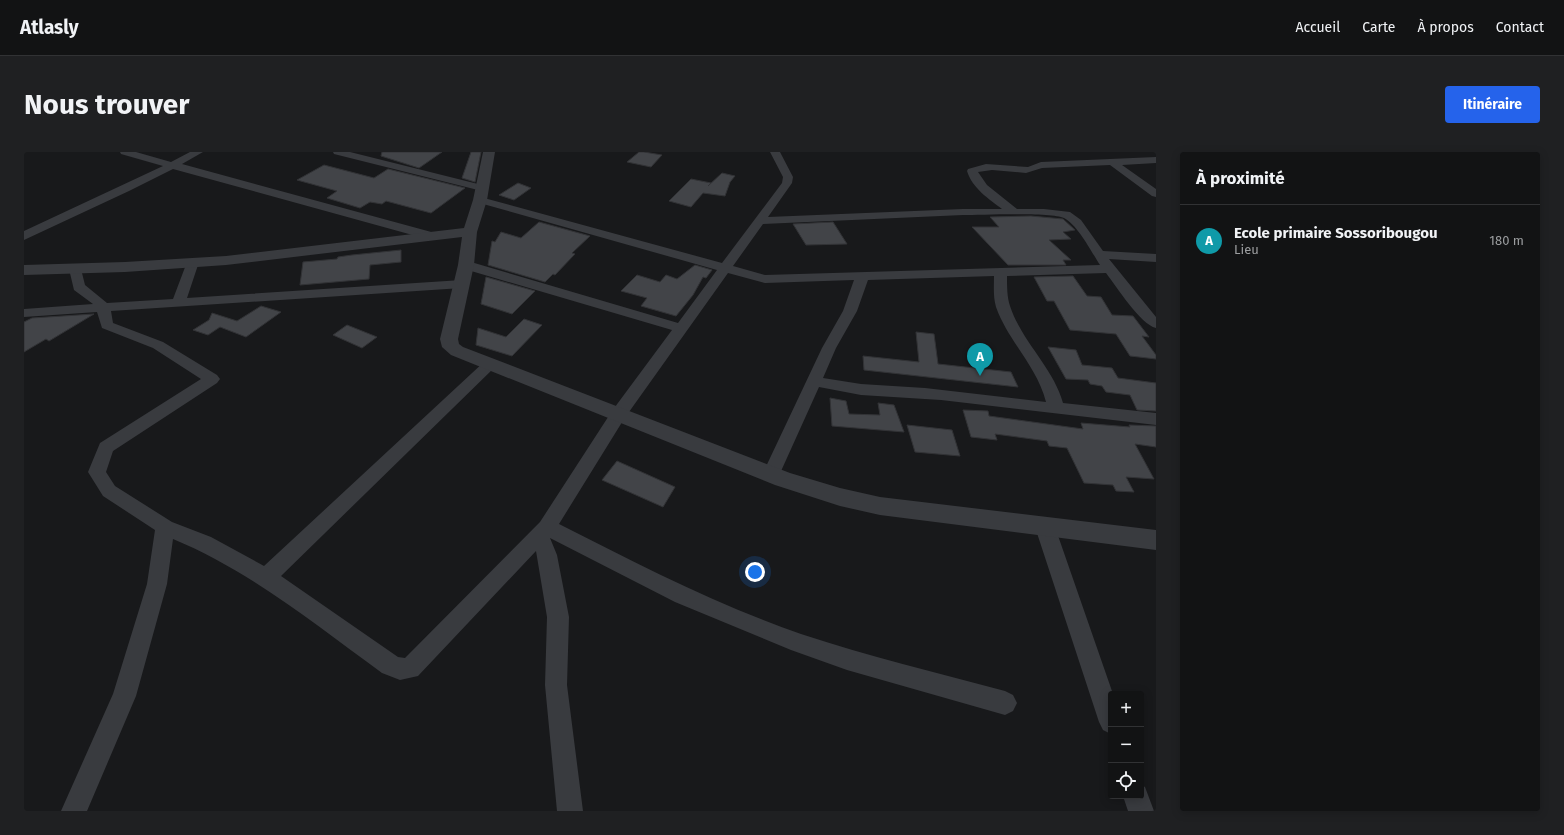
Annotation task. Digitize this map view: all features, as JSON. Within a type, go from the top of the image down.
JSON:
[{"type":"street","points":[[125,152],[431,236]]},
{"type":"street","points":[[24,236],[198,152]]},
{"type":"street","points":[[338,152],[754,276],[774,280],[1110,269]]},
{"type":"street","points":[[489,152],[481,194],[470,232],[464,275],[449,339],[450,347],[771,475],[840,497],[880,506],[1156,540]]},
{"type":"street","points":[[76,269],[79,287],[103,308],[107,325],[158,345],[212,379],[106,447],[97,472],[109,491],[165,526],[204,543],[266,577],[390,665],[400,669],[410,668],[543,531],[618,415],[787,183],[788,177],[775,152]]},
{"type":"street","points":[[1014,212],[982,187],[974,177],[972,171],[978,168],[997,167],[1026,171],[1042,165],[1156,160]]},
{"type":"street","points":[[1112,162],[1156,194]]},
{"type":"street","points":[[759,221],[963,212],[1057,212],[1072,217],[1077,222],[1099,255],[1146,315],[1156,324]]},
{"type":"street","points":[[24,270],[76,269],[292,254],[470,232]]},
{"type":"street","points":[[1099,255],[1156,258]]},
{"type":"street","points":[[178,303],[193,262]]},
{"type":"street","points":[[1000,272],[1002,306],[1022,344],[1048,382],[1056,409]]},
{"type":"street","points":[[24,313],[178,303],[464,275],[681,328]]},
{"type":"street","points":[[771,475],[829,348],[850,311],[862,277]]},
{"type":"street","points":[[266,577],[490,364]]},
{"type":"street","points":[[814,381],[841,387],[939,394],[1056,409],[1156,419]]},
{"type":"street","points":[[74,811],[124,696],[157,584],[165,526]]},
{"type":"street","points":[[1045,526],[1108,713]]},
{"type":"street","points":[[543,531],[682,596],[799,643],[846,659],[1005,702]]},
{"type":"street","points":[[543,531],[558,617],[556,685],[570,811]]},
{"type":"street","points":[[1137,799],[1141,811]]},
{"type":"building","points":[[382,152],[442,152],[419,168],[381,156]]},
{"type":"building","points":[[471,152],[481,152],[475,182],[462,178]]},
{"type":"building","points":[[639,152],[662,155],[651,167],[627,162]]},
{"type":"building","points":[[324,165],[374,178],[388,169],[465,188],[431,213],[386,201],[382,204],[370,202],[360,208],[327,198],[337,191],[297,180]]},
{"type":"building","points":[[722,173],[735,176],[730,182],[725,196],[703,193],[691,207],[669,201],[691,179],[711,183],[708,186]]},
{"type":"building","points":[[518,183],[531,188],[514,200],[499,195]]},
{"type":"building","points":[[1031,216],[1063,219],[1075,230],[1063,232],[1071,239],[1049,240],[1071,260],[1063,260],[1066,265],[1008,265],[972,227],[999,227],[990,217]]},
{"type":"building","points":[[539,222],[590,236],[572,253],[575,254],[555,275],[553,274],[545,282],[488,265],[492,241],[495,242],[501,232],[521,238]]},
{"type":"building","points":[[833,222],[847,244],[806,245],[793,224]]},
{"type":"building","points":[[401,250],[401,262],[370,265],[369,279],[300,285],[303,262]]},
{"type":"building","points":[[695,265],[712,270],[706,278],[703,277],[693,295],[676,316],[641,306],[647,298],[621,291],[637,275],[660,282],[666,275],[677,279]]},
{"type":"building","points":[[1073,276],[1087,296],[1101,297],[1112,315],[1133,316],[1149,337],[1142,336],[1156,355],[1156,359],[1130,356],[1116,334],[1070,330],[1054,301],[1047,301],[1034,277]]},
{"type":"building","points":[[486,277],[535,291],[512,314],[481,304]]},
{"type":"building","points":[[261,306],[281,312],[246,337],[220,327],[208,335],[193,330],[209,320],[212,313],[237,321]]},
{"type":"building","points":[[94,314],[49,341],[46,339],[24,352],[24,322],[32,318]]},
{"type":"building","points":[[524,319],[542,325],[512,356],[476,345],[478,328],[506,337]]},
{"type":"building","points":[[347,325],[377,337],[362,348],[333,335]]},
{"type":"building","points":[[916,332],[934,334],[938,364],[1011,372],[1018,387],[864,370],[863,356],[919,362]]},
{"type":"building","points":[[1048,347],[1076,350],[1082,365],[1112,368],[1118,378],[1156,383],[1156,411],[1137,410],[1130,395],[1106,392],[1102,386],[1090,384],[1088,380],[1066,379]]},
{"type":"building","points":[[830,398],[846,401],[849,414],[880,415],[878,403],[894,405],[904,432],[832,426]]},
{"type":"building","points":[[963,410],[988,411],[989,416],[1083,429],[1081,423],[1130,427],[1129,425],[1156,426],[1156,447],[1135,444],[1154,479],[1126,477],[1134,492],[1116,491],[1113,485],[1084,483],[1067,448],[1049,446],[1047,441],[995,434],[997,440],[971,437]]},
{"type":"building","points":[[907,425],[952,430],[960,456],[915,452]]},
{"type":"building","points":[[617,461],[675,487],[663,507],[602,480]]},
{"type":"place","name":"Ecole primaire Sossoribougou","points":[[980,376]]}]
